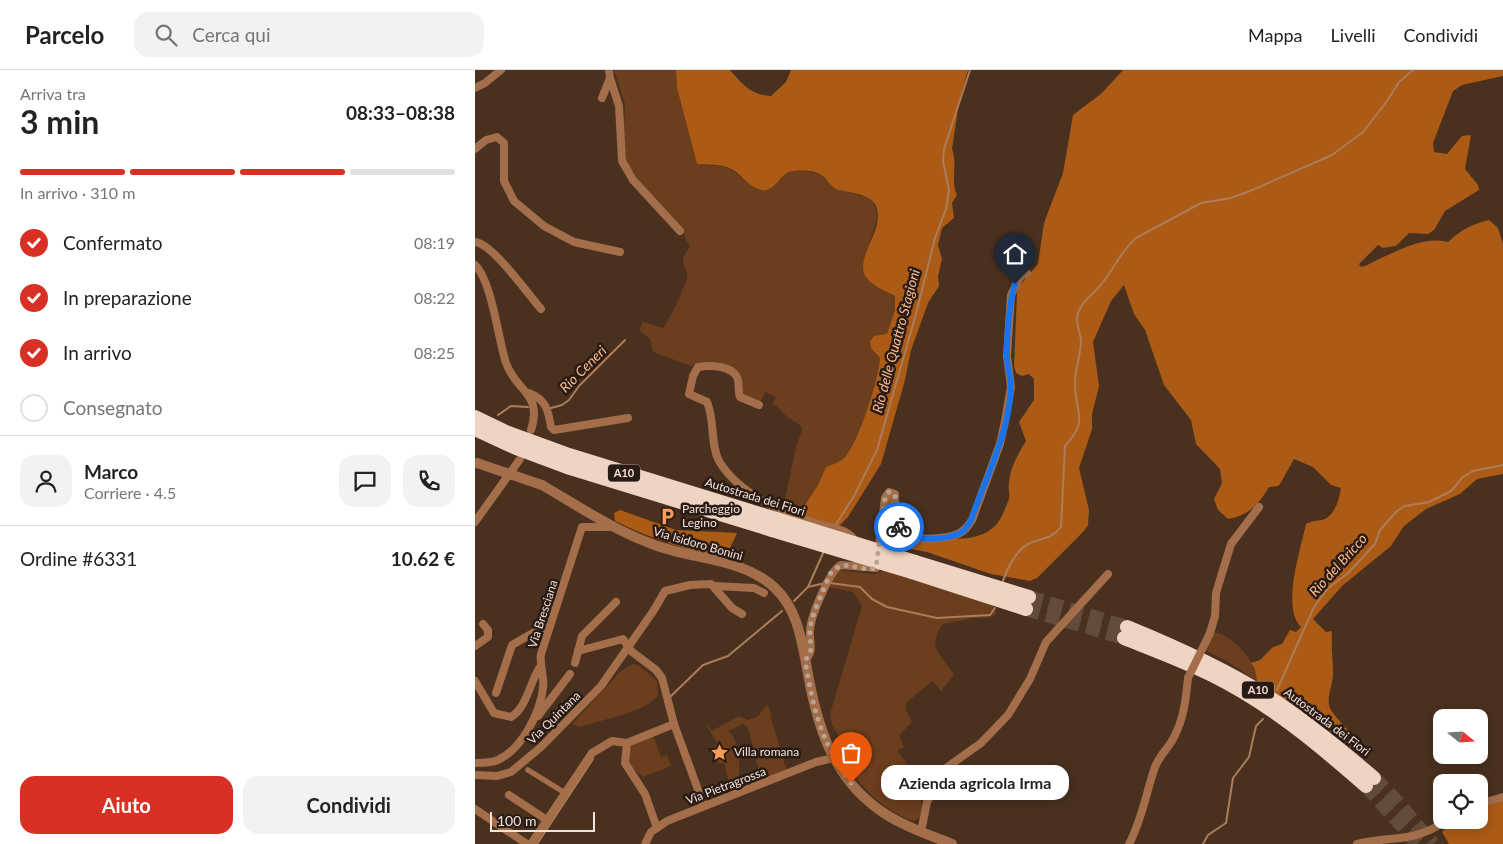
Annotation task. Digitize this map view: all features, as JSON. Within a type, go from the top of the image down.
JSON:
[{"type":"highway","name":"A10","points":[[475,410],[538,443]]},
{"type":"highway","name":"Autostrada dei Fiori","points":[[475,417],[506,432],[610,469],[774,524],[1028,603]]},
{"type":"highway","name":"Autostrada dei Fiori","points":[[475,431],[567,467],[774,524]]},
{"type":"highway","name":"Autostrada dei Fiori","points":[[1126,632],[1183,649],[1268,696],[1311,726],[1370,782]]},
{"type":"street","points":[[475,88],[485,83],[501,70]]},
{"type":"street","points":[[602,98],[609,74]]},
{"type":"street","points":[[609,74],[619,106],[622,161],[633,180],[680,231]]},
{"type":"street","points":[[475,148],[486,140],[497,137],[504,143],[504,181],[514,200],[544,226],[574,242],[620,252]]},
{"type":"street","points":[[475,242],[481,243],[494,252],[541,309]]},
{"type":"street","points":[[475,265],[479,269],[488,293],[507,366],[528,393],[535,408],[531,430]]},
{"type":"street","points":[[805,660],[810,654],[811,648],[810,629],[830,574],[836,567],[844,565],[876,568],[885,498],[889,492],[895,494],[896,521],[901,532],[919,540],[957,534],[965,530],[971,520],[1000,444],[1011,387],[1007,356],[1011,295],[1020,277],[1027,273]]},
{"type":"street","points":[[759,404],[740,397],[737,379],[729,370],[707,365],[698,367],[693,376],[689,394],[706,400],[708,404],[715,453],[721,464],[740,485],[773,505],[814,523],[847,531],[853,538],[853,546],[849,559],[844,565]]},
{"type":"street","points":[[528,393],[544,403],[551,427],[554,430],[628,418]]},
{"type":"street","points":[[475,522],[520,460]]},
{"type":"street","name":"Via Isidoro Bonini","points":[[476,463],[542,485],[612,527],[655,545],[737,566],[766,580],[790,607],[798,625],[814,710],[834,758],[864,797],[886,814],[921,832],[952,844]]},
{"type":"street","points":[[1129,844],[1142,814],[1149,785],[1160,754],[1175,735],[1185,704],[1188,678],[1210,633],[1215,616],[1216,593],[1234,538],[1259,506]]},
{"type":"street","name":"Via Bresciana","points":[[475,763],[497,761],[504,756],[523,737],[535,719],[543,688],[540,667],[550,626],[582,527],[612,527]]},
{"type":"street","points":[[921,832],[927,802],[947,768],[981,743],[1008,716],[1030,678],[1046,642],[1108,574]]},
{"type":"street","name":"Via Quintana","points":[[475,776],[497,776],[521,766],[601,686],[630,646],[665,591],[703,584],[714,586]]},
{"type":"street","points":[[714,586],[754,588],[764,593]]},
{"type":"street","points":[[714,586],[732,608],[742,614]]},
{"type":"street","points":[[575,663],[582,636],[616,602]]},
{"type":"street","points":[[475,646],[488,637],[488,630],[483,624]]},
{"type":"street","points":[[496,693],[511,646],[540,629],[550,626]]},
{"type":"street","points":[[578,651],[620,639],[630,646],[631,651],[657,670],[662,678],[674,724],[704,806]]},
{"type":"street","points":[[475,681],[494,713],[511,717],[521,707],[532,679],[540,667]]},
{"type":"street","points":[[535,719],[570,674]]},
{"type":"street","points":[[531,844],[592,753],[612,741],[627,743],[674,724]]},
{"type":"street","points":[[627,743],[625,763],[645,794],[657,828]]},
{"type":"street","name":"Via Pietragrossa","points":[[645,844],[651,832],[676,817],[817,762],[834,758]]},
{"type":"street","points":[[529,770],[565,793]]},
{"type":"street","points":[[509,795],[547,820]]},
{"type":"street","points":[[1488,801],[1503,797]]},
{"type":"street","points":[[475,809],[527,844]]},
{"type":"street","points":[[1357,844],[1373,841],[1402,842],[1437,829]]},
{"type":"shaded area","points":[[614,70],[676,70],[677,88],[697,164],[729,167],[751,185],[770,189],[785,174],[791,171],[807,171],[820,174],[835,188],[869,198],[874,203],[878,216],[863,264],[872,283],[895,296],[895,310],[887,335],[874,336],[871,348],[880,358],[879,368],[867,411],[850,451],[838,462],[826,467],[818,485],[799,514],[783,508],[796,447],[802,430],[801,426],[786,416],[773,403],[776,397],[766,392],[760,402],[744,395],[738,373],[715,363],[703,362],[691,366],[653,352],[650,339],[639,330],[643,322],[663,328],[666,324],[686,282],[687,275],[683,258],[690,246],[685,239],[684,231],[646,190],[626,163],[623,151],[625,104]]},
{"type":"shaded area","points":[[676,70],[730,70],[752,91],[771,96],[786,82],[791,70],[968,70],[959,102],[952,149],[954,155],[954,184],[957,195],[952,203],[954,218],[942,228],[938,245],[942,259],[938,276],[939,286],[928,303],[911,350],[905,380],[881,464],[848,517],[839,526],[830,525],[799,514],[818,485],[826,467],[844,458],[850,451],[867,411],[879,368],[880,358],[871,348],[870,341],[874,336],[887,334],[895,310],[895,296],[872,283],[866,277],[863,269],[877,223],[878,213],[875,204],[863,195],[836,189],[822,175],[814,172],[799,170],[788,172],[774,186],[767,190],[762,190],[752,186],[727,167],[697,164],[677,88]]},
{"type":"shaded area","points":[[1123,70],[1503,70],[1503,76],[1462,85],[1453,91],[1433,143],[1434,152],[1447,154],[1462,136],[1471,135],[1465,169],[1478,185],[1479,190],[1445,211],[1434,230],[1428,234],[1409,233],[1396,246],[1383,248],[1378,245],[1359,264],[1361,267],[1366,266],[1421,242],[1448,242],[1457,234],[1477,223],[1489,220],[1498,228],[1503,244],[1503,474],[1477,479],[1460,494],[1426,509],[1404,526],[1391,546],[1342,586],[1313,619],[1326,632],[1332,631],[1333,674],[1329,705],[1331,711],[1352,737],[1352,748],[1313,718],[1257,681],[1255,669],[1251,663],[1260,660],[1273,647],[1282,644],[1290,630],[1296,632],[1301,627],[1295,618],[1292,592],[1306,524],[1325,519],[1332,513],[1341,488],[1331,485],[1313,467],[1294,459],[1280,484],[1269,487],[1257,504],[1247,512],[1228,519],[1218,510],[1214,499],[1222,483],[1220,469],[1196,444],[1191,420],[1164,385],[1145,330],[1134,314],[1124,285],[1111,301],[1093,342],[1099,386],[1092,414],[1092,429],[1079,468],[1089,510],[1088,525],[1084,531],[1037,578],[1030,581],[991,574],[927,552],[905,548],[900,549],[884,542],[887,502],[891,495],[898,532],[935,538],[962,539],[986,533],[995,526],[1001,517],[1009,499],[1011,472],[1017,456],[1026,441],[1019,422],[1034,400],[1034,379],[1029,374],[1022,376],[1016,373],[1014,366],[1017,293],[1020,285],[1038,264],[1044,223],[1063,173],[1073,115],[1102,93]]},
{"type":"shaded area","points":[[620,510],[676,530],[737,533],[730,549],[734,559],[703,553],[629,528],[615,521],[614,513]]},
{"type":"shaded area","points":[[837,570],[875,574],[885,570],[968,596],[993,606],[997,613],[989,618],[973,618],[943,624],[938,633],[936,646],[941,657],[954,675],[942,692],[932,681],[906,703],[906,710],[912,722],[899,735],[904,748],[899,749],[898,752],[913,772],[912,780],[922,803],[920,817],[914,821],[885,806],[853,775],[846,766],[852,758],[832,725],[830,714],[862,606],[853,592],[828,587]]},
{"type":"shaded area","points":[[1214,632],[1227,637],[1243,651],[1255,669],[1257,681],[1225,660],[1205,650]]},
{"type":"shaded area","points":[[633,664],[640,666],[657,681],[658,695],[652,701],[623,715],[581,727],[572,724],[621,671]]},
{"type":"shaded area","points":[[767,704],[772,714],[770,715],[787,771],[766,779],[764,772],[759,771],[748,727],[743,724],[728,731],[736,742],[739,758],[737,788],[732,794],[724,763],[719,764],[714,746],[718,744],[703,720],[712,731],[739,716],[747,720],[755,718]]},
{"type":"shaded area","points":[[653,735],[661,757],[667,755],[671,766],[643,777],[628,764],[630,746]]},
{"type":"shaded area","points":[[1503,800],[1503,844],[1449,844],[1442,832],[1445,829],[1488,829],[1488,805]]},
{"type":"waterway","name":"Rio delle Quattro Stagioni","points":[[835,526],[854,496],[877,450],[916,314],[935,238],[946,209],[949,190],[943,161],[944,149],[970,70]]},
{"type":"waterway","points":[[1003,581],[1010,565],[1025,546],[1050,536],[1061,527],[1065,446],[1079,423],[1075,386],[1081,340],[1077,321],[1078,313],[1089,297],[1104,281],[1125,249],[1136,238],[1201,203],[1231,198],[1332,155],[1363,132],[1399,82],[1413,70]]},
{"type":"waterway","name":"Rio Ceneri","points":[[551,408],[562,405],[569,400],[579,386],[625,340]]},
{"type":"waterway","name":"Rio Ceneri","points":[[498,415],[511,406],[528,407]]},
{"type":"waterway","name":"Rio del Bricco","points":[[1277,690],[1314,607],[1328,588],[1347,574],[1375,544],[1380,530],[1397,511],[1405,506],[1429,502],[1451,491],[1463,477],[1473,471],[1503,465]]},
{"type":"waterway","name":"Rio delle Quattro Stagioni","points":[[794,601],[808,587],[824,551]]},
{"type":"waterway","points":[[808,587],[825,583]]},
{"type":"waterway","points":[[830,583],[860,587],[872,599],[887,607],[937,618],[990,615],[995,608]]},
{"type":"waterway","name":"Rio delle Quattro Stagioni","points":[[670,697],[703,665],[728,656],[782,611]]},
{"type":"waterway","name":"Rio del Bricco","points":[[1203,844],[1208,835],[1226,823],[1233,778],[1249,757],[1256,726],[1263,719]]},
{"type":"waterway","name":"Rio delle Quattro Stagioni","points":[[537,844],[593,759]]},
{"type":"tunnel","points":[[1029,597],[1127,627]]},
{"type":"tunnel","points":[[1026,609],[1124,638]]},
{"type":"tunnel","points":[[1374,778],[1394,798],[1433,844]]},
{"type":"tunnel","points":[[1366,786],[1418,844]]},
{"type":"way so far","points":[[851,783],[834,758],[821,731],[814,710],[805,660],[808,658],[811,648],[810,629],[830,574],[836,567],[844,565],[876,568],[885,498],[892,491],[895,494],[896,521],[899,527]]},
{"type":"place","name":"Parcheggio Legino","points":[[668,516]]},
{"type":"place","name":"Villa romana","points":[[720,752]]},
{"type":"place","name":"Azienda agricola Irma","points":[[851,783]]},
{"type":"route","points":[[899,527],[901,532],[919,540],[957,534],[965,530],[971,520],[1000,444],[1005,421],[1011,387],[1007,356],[1011,318],[1011,295],[1015,284]]}]
